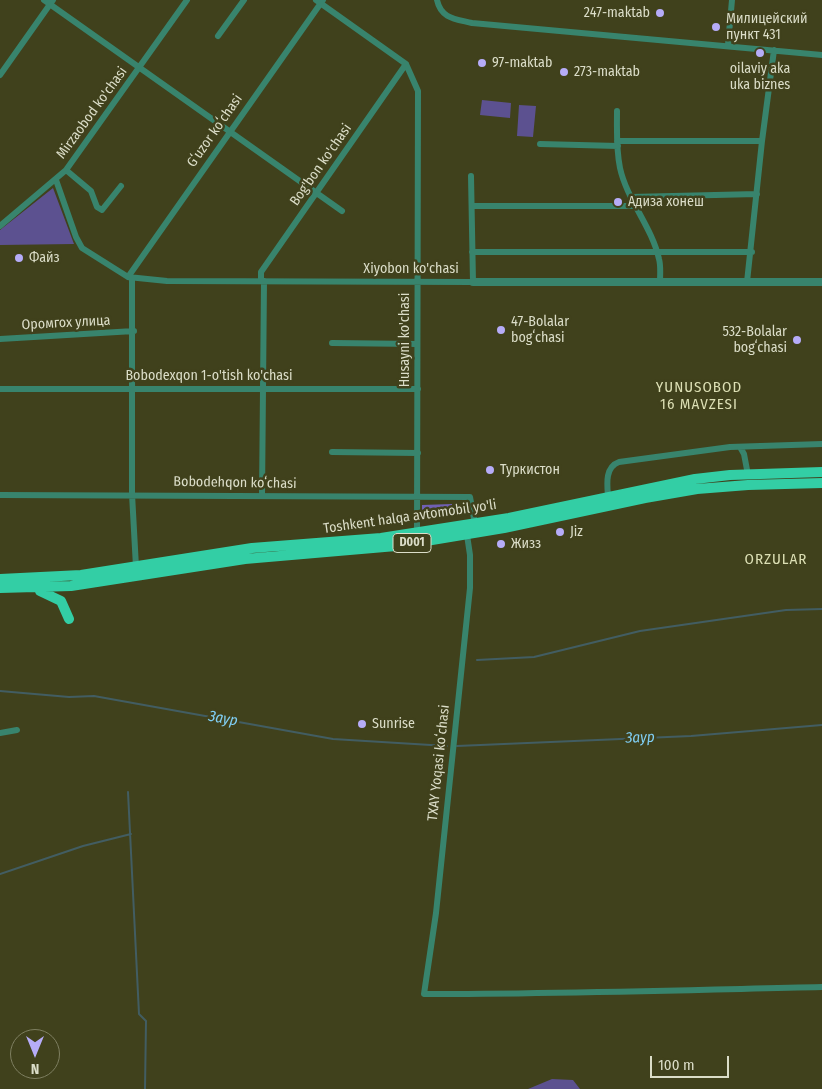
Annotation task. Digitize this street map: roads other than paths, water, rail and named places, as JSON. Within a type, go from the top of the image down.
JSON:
[{"type":"highway","name":"Toshkent halqa avtomobil yo'li","points":[[0,578],[81,575],[252,548],[324,548],[467,535],[695,479],[822,472]]},
{"type":"highway","name":"Toshkent halqa avtomobil yo'li","points":[[0,588],[30,589],[79,585],[475,524],[609,500],[714,487],[822,483]]},
{"type":"highway","points":[[30,589],[58,598],[66,608],[69,619]]},
{"type":"street","name":"Mirzaobod ko'chasi","points":[[0,226],[66,170],[188,0]]},
{"type":"street","points":[[218,36],[244,0]]},
{"type":"street","points":[[728,46],[732,0]]},
{"type":"street","points":[[0,75],[49,1],[342,211]]},
{"type":"street","points":[[320,1],[406,64]]},
{"type":"street","name":"Gʻuzor koʻchasi","points":[[130,278],[320,1]]},
{"type":"street","points":[[437,3],[443,14],[452,18],[535,30],[822,55]]},
{"type":"street","points":[[747,282],[774,50]]},
{"type":"street","name":"Bog'bon ko'chasi","points":[[262,496],[263,281],[261,272],[406,64]]},
{"type":"street","name":"Husayni ko'chasi","points":[[406,64],[418,91],[418,532]]},
{"type":"street","points":[[617,111],[620,168],[631,197],[658,252],[660,282]]},
{"type":"street","points":[[540,144],[762,141]]},
{"type":"street","points":[[66,170],[91,191],[97,207],[102,210],[121,186]]},
{"type":"street","points":[[471,176],[473,282]]},
{"type":"street","points":[[56,180],[82,248],[130,278],[134,331],[132,494],[136,566]]},
{"type":"street","points":[[631,197],[758,194]]},
{"type":"street","points":[[472,206],[637,206]]},
{"type":"street","points":[[472,252],[752,252]]},
{"type":"street","name":"Xiyobon ko'chasi","points":[[130,278],[263,281],[822,282]]},
{"type":"street","name":"Оромгох улица","points":[[0,339],[134,331]]},
{"type":"street","points":[[332,343],[417,344]]},
{"type":"street","name":"Bobodexqon 1-o'tish ko'chasi","points":[[0,389],[418,389]]},
{"type":"street","points":[[609,500],[608,476],[612,466],[617,462],[740,447],[822,444]]},
{"type":"street","points":[[740,447],[744,454],[748,475]]},
{"type":"street","points":[[332,452],[418,453]]},
{"type":"street","name":"Bobodehqon koʻchasi","points":[[0,494],[470,497],[475,524]]},
{"type":"street","name":"TXAY Yoqasi koʻchasi","points":[[467,535],[470,555],[470,588],[437,903],[424,994],[570,994],[687,989],[822,987]]},
{"type":"street","points":[[0,733],[17,730]]},
{"type":"waterway","points":[[477,660],[534,657],[640,631],[786,610],[822,609]]},
{"type":"waterway","name":"Заур","points":[[0,691],[69,697],[94,696],[333,739],[447,746]]},
{"type":"waterway","name":"Заур","points":[[457,746],[691,736],[822,725]]},
{"type":"waterway","points":[[128,792],[139,1014],[146,1021],[145,1089]]},
{"type":"waterway","points":[[0,874],[83,846],[131,834]]},
{"type":"place","name":"247-maktab","points":[[660,13]]},
{"type":"place","name":"Милицейский пункт 431","points":[[716,27]]},
{"type":"place","name":"oilaviy aka uka biznes","points":[[760,53]]},
{"type":"place","name":"97-maktab","points":[[482,63]]},
{"type":"place","name":"273-maktab","points":[[564,72]]},
{"type":"place","name":"Адиза хонеш","points":[[618,202]]},
{"type":"place","name":"Файз","points":[[19,258]]},
{"type":"place","name":"47-Bolalar bogʻchasi","points":[[501,330]]},
{"type":"place","name":"532-Bolalar bogʻchasi","points":[[797,340]]},
{"type":"place","name":"Туркистон","points":[[490,470]]},
{"type":"place","name":"Jiz","points":[[560,532]]},
{"type":"place","name":"Жизз","points":[[501,544]]},
{"type":"place","name":"Sunrise","points":[[362,724]]},
{"type":"district","name":"YUNUSOBOD 16 MAVZESI","points":[[699,396]]},
{"type":"district","name":"ORZULAR","points":[[776,560]]}]
